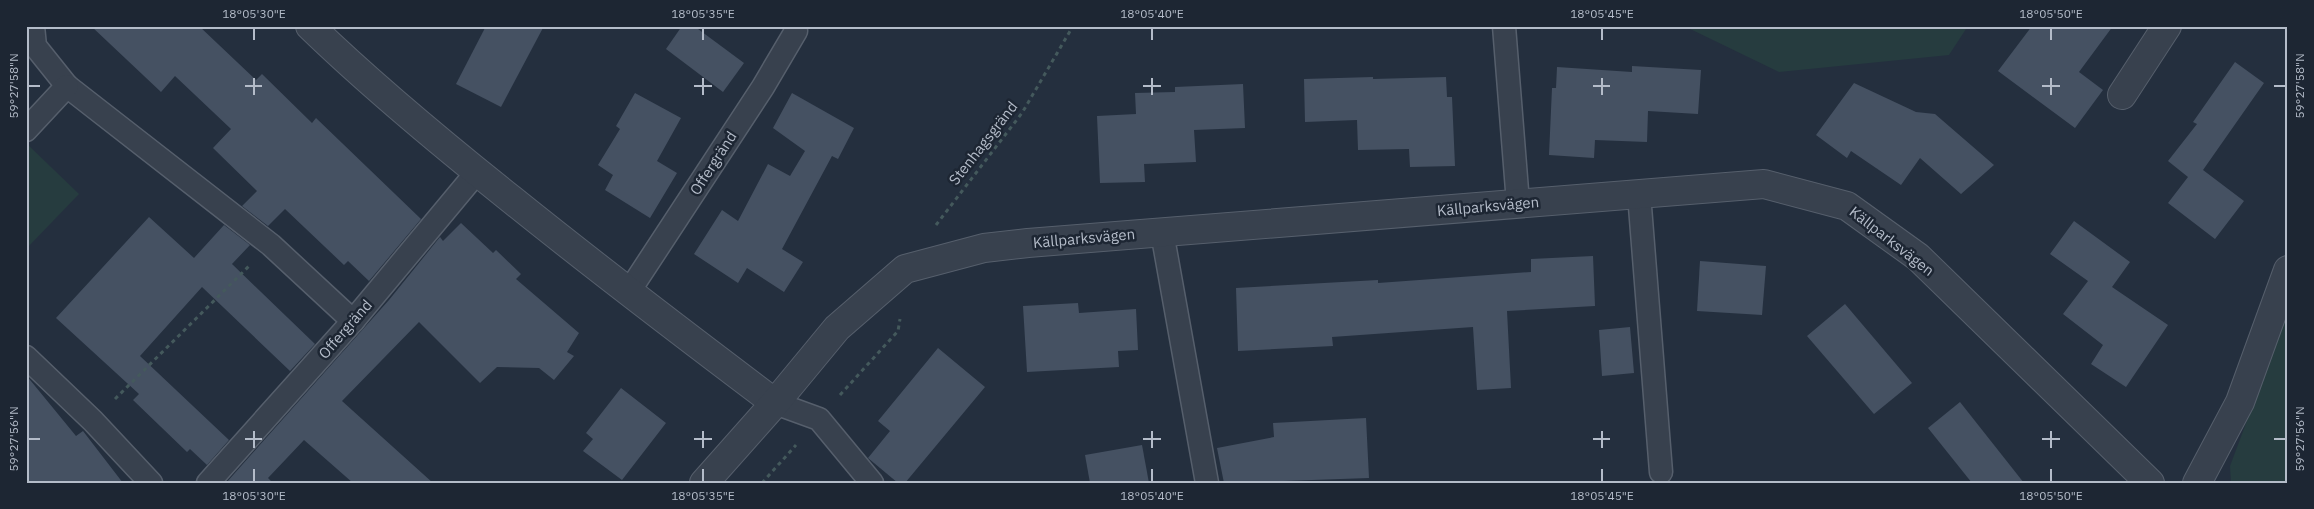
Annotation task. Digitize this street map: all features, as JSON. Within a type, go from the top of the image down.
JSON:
[{"type":"street","points":[[310,26],[359,73],[477,172],[628,293],[775,403]]},
{"type":"street","points":[[2122,95],[2167,26]]},
{"type":"street","name":"Källparksvägen","points":[[704,483],[775,403],[837,328],[905,269],[984,248],[1764,184],[1847,206],[1918,257],[2150,483]]},
{"type":"street","points":[[2197,483],[2240,402],[2288,270]]},
{"type":"lane","points":[[33,26],[35,46],[67,86],[271,245],[353,321]]},
{"type":"lane","points":[[1504,26],[1518,203]]},
{"type":"lane","name":"Offergränd","points":[[628,293],[763,87],[796,31]]},
{"type":"lane","points":[[26,130],[67,86]]},
{"type":"lane","name":"Offergränd","points":[[208,483],[353,321],[477,172]]},
{"type":"lane","points":[[1639,194],[1661,472]]},
{"type":"lane","points":[[1162,232],[1207,483]]},
{"type":"lane","points":[[26,357],[93,421],[152,483]]},
{"type":"lane","points":[[775,403],[819,420],[872,483]]},
{"type":"path","name":"Stenhagsgränd","points":[[905,269],[947,208],[1022,113],[1073,26]]},
{"type":"path","points":[[93,421],[271,245]]},
{"type":"path","points":[[762,483],[898,331],[905,269]]},
{"type":"green space","points":[[1684,26],[1968,26],[1949,55],[1779,72]]},
{"type":"green space","points":[[26,143],[79,194],[26,249]]},
{"type":"green space","points":[[2288,311],[2288,483],[2231,483],[2230,466]]},
{"type":"building","points":[[91,26],[199,26],[256,80],[262,74],[312,123],[316,118],[421,219],[369,281],[348,261],[344,265],[285,209],[268,226],[242,206],[257,191],[213,148],[231,129],[175,76],[161,92]]},
{"type":"building","points":[[486,26],[544,26],[501,107],[456,84]]},
{"type":"building","points":[[682,26],[694,26],[744,63],[723,92],[666,49]]},
{"type":"building","points":[[2032,26],[2113,26],[2079,72],[2103,90],[2075,128],[1998,71]]},
{"type":"building","points":[[2235,62],[2264,83],[2203,170],[2244,201],[2215,239],[2168,203],[2188,177],[2168,161],[2197,124],[2193,122]]},
{"type":"building","points":[[1632,66],[1701,70],[1698,114],[1648,111],[1647,142],[1595,140],[1594,158],[1549,155],[1552,88],[1556,88],[1557,67],[1632,72]]},
{"type":"building","points":[[1373,77],[1373,79],[1446,77],[1447,97],[1452,97],[1455,166],[1410,167],[1409,149],[1358,150],[1357,120],[1305,122],[1304,79]]},
{"type":"building","points":[[1854,83],[1916,112],[1935,114],[1994,165],[1961,194],[1920,158],[1901,185],[1851,151],[1847,158],[1816,135]]},
{"type":"building","points":[[1243,84],[1245,128],[1194,130],[1196,162],[1144,164],[1145,182],[1100,183],[1097,116],[1136,114],[1135,93],[1175,92],[1175,87]]},
{"type":"building","points":[[635,93],[681,118],[657,161],[677,173],[650,218],[605,190],[613,175],[598,165],[620,129],[616,126]]},
{"type":"building","points":[[792,93],[854,128],[838,159],[832,156],[782,249],[803,262],[784,292],[747,268],[738,283],[694,254],[722,210],[738,221],[768,164],[790,176],[805,151],[773,128]]},
{"type":"building","points":[[149,217],[194,258],[224,225],[250,245],[232,264],[315,344],[290,371],[202,287],[140,356],[229,440],[207,465],[190,449],[187,452],[133,400],[139,394],[56,318]]},
{"type":"building","points":[[2074,221],[2130,262],[2112,287],[2168,325],[2126,387],[2091,364],[2103,345],[2063,314],[2088,281],[2050,254]]},
{"type":"building","points":[[461,223],[493,253],[496,250],[521,274],[516,279],[579,333],[567,352],[574,356],[554,380],[539,368],[497,367],[480,383],[419,322],[342,401],[433,483],[353,483],[304,440],[268,478],[273,483],[226,483],[389,300],[440,237],[443,241]]},
{"type":"building","points":[[1593,256],[1595,306],[1507,311],[1511,388],[1477,390],[1473,327],[1332,337],[1333,346],[1238,351],[1236,288],[1378,280],[1378,283],[1531,272],[1531,259]]},
{"type":"building","points":[[1700,261],[1766,266],[1762,315],[1697,311]]},
{"type":"building","points":[[1078,303],[1079,313],[1136,309],[1138,350],[1118,351],[1119,367],[1027,372],[1023,306]]},
{"type":"building","points":[[1845,304],[1912,383],[1874,414],[1807,336]]},
{"type":"building","points":[[1630,327],[1634,373],[1602,376],[1599,330]]},
{"type":"building","points":[[938,348],[985,387],[905,483],[898,483],[868,458],[890,431],[878,421]]},
{"type":"building","points":[[26,375],[76,436],[83,431],[123,483],[26,483]]},
{"type":"building","points":[[621,388],[666,423],[622,480],[583,451],[593,439],[586,433]]},
{"type":"building","points":[[1960,402],[2024,483],[1972,483],[1928,428]]},
{"type":"building","points":[[1366,418],[1369,478],[1224,483],[1217,448],[1274,437],[1273,423]]},
{"type":"building","points":[[1142,445],[1149,483],[1090,483],[1085,455]]}]
